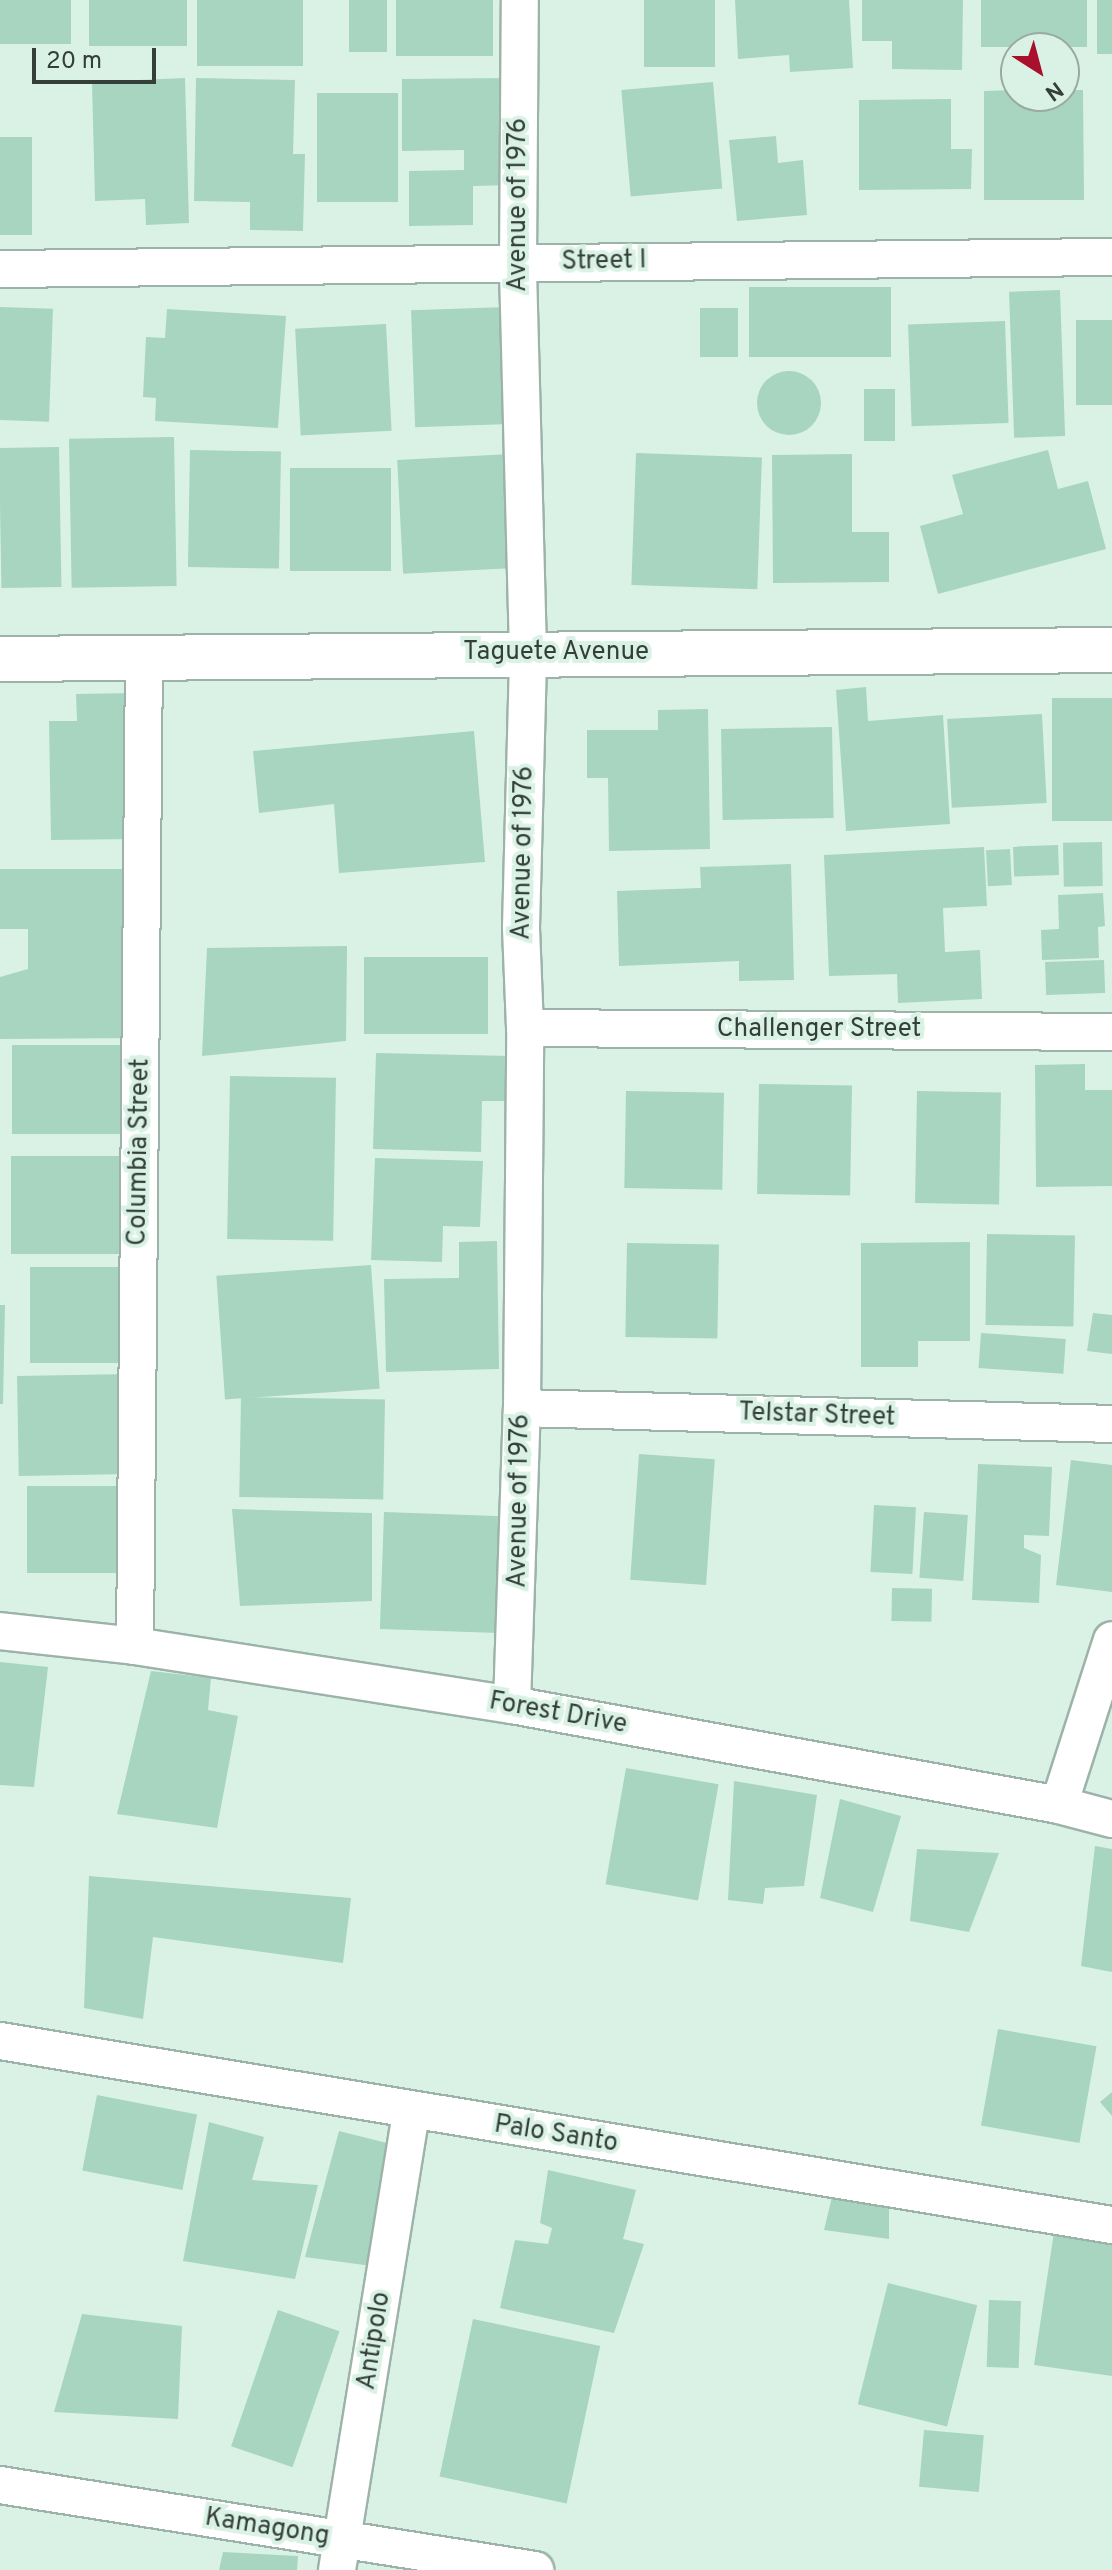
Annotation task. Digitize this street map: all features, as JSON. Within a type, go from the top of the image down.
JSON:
[{"type":"street","name":"Avenue of 1976","points":[[512,1705],[522,1408],[525,1028],[521,927],[528,652],[518,263],[520,0]]},
{"type":"street","name":"Street I","points":[[0,269],[1112,257]]},
{"type":"street","name":"Taguete Avenue","points":[[0,659],[528,652],[1112,650]]},
{"type":"street","name":"Columbia Street","points":[[135,1646],[144,658]]},
{"type":"street","name":"Challenger Street","points":[[525,1028],[1112,1032]]},
{"type":"street","name":"Telstar Street","points":[[522,1408],[1112,1424]]},
{"type":"street","name":"Forest Drive","points":[[0,1631],[135,1646],[512,1705],[1059,1805],[1112,1819]]},
{"type":"street","points":[[1059,1805],[1112,1640]]},
{"type":"street","name":"Palo Santo","points":[[0,2041],[411,2112],[1112,2225]]},
{"type":"street","name":"Antipolo","points":[[340,2555],[411,2112]]},
{"type":"street","name":"Kamagong","points":[[0,2485],[340,2555],[535,2570]]},
{"type":"building","points":[[0,0],[71,0],[71,44],[0,44]]},
{"type":"building","points":[[89,0],[187,0],[187,46],[89,46]]},
{"type":"building","points":[[197,0],[303,0],[303,66],[197,66]]},
{"type":"building","points":[[349,0],[387,0],[387,52],[349,52]]},
{"type":"building","points":[[396,0],[493,0],[493,56],[396,56]]},
{"type":"building","points":[[644,0],[715,0],[715,67],[644,67]]},
{"type":"building","points":[[735,0],[849,0],[853,68],[790,72],[789,55],[738,59]]},
{"type":"building","points":[[862,0],[963,0],[962,70],[892,69],[892,41],[862,41]]},
{"type":"building","points":[[981,0],[1087,0],[1087,47],[1080,47],[1080,32],[1000,32],[1000,47],[981,47]]},
{"type":"building","points":[[1097,0],[1112,0],[1112,54],[1097,54]]},
{"type":"building","points":[[185,78],[189,223],[146,225],[145,199],[95,201],[92,82]]},
{"type":"building","points":[[196,78],[295,80],[293,154],[305,154],[303,231],[250,230],[250,202],[194,201]]},
{"type":"building","points":[[512,78],[512,185],[473,186],[473,225],[409,226],[409,171],[464,170],[464,150],[402,151],[402,79]]},
{"type":"building","points":[[713,82],[722,189],[631,197],[621,90]]},
{"type":"building","points":[[1000,90],[1000,112],[1080,112],[1080,90],[1083,90],[1084,200],[984,200],[984,91]]},
{"type":"building","points":[[317,93],[398,93],[398,202],[317,202]]},
{"type":"building","points":[[951,99],[951,149],[972,149],[971,189],[859,190],[859,100]]},
{"type":"building","points":[[776,136],[778,163],[803,160],[807,215],[737,221],[729,140]]},
{"type":"building","points":[[0,137],[32,137],[32,235],[0,235]]},
{"type":"building","points":[[749,287],[891,287],[891,357],[749,357]]},
{"type":"building","points":[[1060,290],[1065,436],[1014,438],[1009,292]]},
{"type":"building","points":[[0,307],[53,309],[49,422],[0,420]]},
{"type":"building","points":[[507,307],[511,424],[415,427],[411,310]]},
{"type":"building","points":[[700,308],[738,308],[738,357],[700,357]]},
{"type":"building","points":[[167,309],[286,316],[278,428],[155,421],[156,398],[143,397],[146,337],[165,338]]},
{"type":"building","points":[[1076,320],[1112,320],[1112,405],[1076,405]]},
{"type":"building","points":[[1005,321],[1009,423],[912,426],[908,324]]},
{"type":"building","points":[[386,324],[392,431],[301,436],[295,329]]},
{"type":"building","points":[[789,371],[801,373],[812,380],[819,391],[819,415],[812,426],[801,433],[789,435],[777,433],[766,426],[759,415],[757,403],[759,391],[766,380],[777,373]]},
{"type":"building","points":[[864,389],[895,389],[895,441],[864,441]]},
{"type":"building","points":[[174,437],[177,586],[72,588],[69,439]]},
{"type":"building","points":[[59,447],[61,587],[1,588],[0,448]]},
{"type":"building","points":[[190,450],[281,452],[279,569],[188,567]]},
{"type":"building","points":[[1048,450],[1058,489],[1088,481],[1106,549],[938,594],[920,526],[963,514],[952,475]]},
{"type":"building","points":[[636,453],[762,457],[757,589],[631,585]]},
{"type":"building","points":[[511,454],[517,568],[403,574],[397,460]]},
{"type":"building","points":[[852,454],[852,532],[889,532],[889,582],[773,583],[772,455]]},
{"type":"building","points":[[290,468],[391,468],[391,571],[290,571]]},
{"type":"building","points":[[866,687],[868,721],[943,715],[950,824],[846,831],[836,690]]},
{"type":"building","points":[[135,693],[137,839],[51,840],[49,721],[77,721],[76,694]]},
{"type":"building","points":[[1052,698],[1112,698],[1112,821],[1052,821]]},
{"type":"building","points":[[708,709],[710,849],[609,851],[608,778],[587,778],[587,730],[658,730],[658,710]]},
{"type":"building","points":[[1042,714],[1047,803],[952,808],[947,719]]},
{"type":"building","points":[[832,727],[834,818],[723,820],[721,729]]},
{"type":"building","points":[[474,731],[485,862],[339,873],[334,804],[259,813],[253,751]]},
{"type":"building","points":[[1102,842],[1103,886],[1064,887],[1063,843]]},
{"type":"building","points":[[1058,845],[1059,875],[1014,877],[1013,847]]},
{"type":"building","points":[[984,847],[987,906],[943,908],[945,952],[980,950],[982,999],[898,1003],[897,974],[829,976],[824,855]]},
{"type":"building","points":[[1010,849],[1012,885],[988,886],[986,850]]},
{"type":"building","points":[[791,864],[794,980],[739,981],[739,961],[619,966],[617,891],[701,888],[700,867]]},
{"type":"building","points":[[0,869],[138,869],[138,1038],[0,1039],[0,977],[28,969],[28,929],[0,929]]},
{"type":"building","points":[[1103,893],[1105,926],[1098,927],[1099,958],[1042,960],[1041,930],[1059,929],[1058,895]]},
{"type":"building","points":[[347,946],[346,1041],[202,1056],[207,948]]},
{"type":"building","points":[[364,957],[488,957],[488,1034],[364,1034]]},
{"type":"building","points":[[1104,960],[1105,993],[1046,995],[1045,962]]},
{"type":"building","points":[[12,1045],[126,1045],[126,1134],[12,1134]]},
{"type":"building","points":[[376,1053],[510,1056],[508,1101],[482,1101],[481,1152],[373,1149]]},
{"type":"building","points":[[1085,1064],[1085,1090],[1112,1090],[1112,1186],[1036,1187],[1035,1065]]},
{"type":"building","points":[[230,1076],[336,1078],[333,1241],[227,1239]]},
{"type":"building","points":[[759,1084],[852,1086],[850,1196],[757,1194]]},
{"type":"building","points":[[626,1091],[724,1093],[722,1190],[624,1188]]},
{"type":"building","points":[[917,1091],[1001,1092],[999,1204],[915,1203]]},
{"type":"building","points":[[11,1156],[132,1156],[132,1254],[11,1254]]},
{"type":"building","points":[[375,1158],[483,1161],[480,1227],[443,1226],[442,1262],[371,1260]]},
{"type":"building","points":[[987,1234],[1075,1236],[1073,1327],[985,1325]]},
{"type":"building","points":[[497,1241],[499,1369],[386,1372],[384,1279],[459,1278],[459,1242]]},
{"type":"building","points":[[970,1242],[970,1341],[918,1341],[918,1367],[861,1367],[861,1243]]},
{"type":"building","points":[[627,1243],[719,1245],[717,1339],[625,1337]]},
{"type":"building","points":[[371,1265],[380,1389],[225,1400],[216,1276]]},
{"type":"building","points":[[30,1267],[135,1267],[135,1363],[30,1363]]},
{"type":"building","points":[[0,1305],[5,1305],[3,1404],[0,1404]]},
{"type":"building","points":[[1093,1313],[1112,1315],[1112,1354],[1087,1351]]},
{"type":"building","points":[[981,1333],[1066,1339],[1063,1374],[979,1368]]},
{"type":"building","points":[[129,1374],[131,1474],[19,1476],[17,1376]]},
{"type":"building","points":[[241,1397],[385,1400],[383,1499],[239,1497]]},
{"type":"building","points":[[639,1454],[715,1459],[706,1585],[630,1580]]},
{"type":"building","points":[[1071,1460],[1112,1465],[1112,1592],[1056,1585]]},
{"type":"building","points":[[978,1464],[1052,1467],[1049,1536],[1024,1535],[1024,1548],[1041,1555],[1039,1603],[972,1600]]},
{"type":"building","points":[[27,1486],[126,1486],[126,1573],[27,1573]]},
{"type":"building","points":[[874,1505],[916,1507],[912,1574],[870,1572]]},
{"type":"building","points":[[232,1509],[372,1513],[372,1601],[240,1606]]},
{"type":"building","points":[[384,1512],[503,1516],[499,1633],[380,1629]]},
{"type":"building","points":[[924,1512],[968,1515],[963,1581],[919,1578]]},
{"type":"building","points":[[892,1588],[932,1589],[931,1622],[891,1621]]},
{"type":"building","points":[[0,1662],[48,1667],[34,1787],[0,1785]]},
{"type":"building","points":[[151,1671],[211,1678],[208,1710],[238,1716],[217,1828],[117,1814]]},
{"type":"building","points":[[626,1768],[719,1784],[698,1901],[606,1884]]},
{"type":"building","points":[[734,1781],[817,1795],[804,1886],[765,1888],[763,1904],[728,1900]]},
{"type":"building","points":[[840,1799],[901,1816],[873,1912],[820,1898]]},
{"type":"building","points":[[1095,1846],[1112,1849],[1112,1972],[1081,1966]]},
{"type":"building","points":[[917,1849],[999,1853],[969,1932],[910,1921]]},
{"type":"building","points":[[89,1876],[351,1898],[343,1963],[153,1937],[143,2019],[84,2008]]},
{"type":"building","points":[[998,2029],[1096,2046],[1079,2143],[981,2126]]},
{"type":"building","points":[[1112,2092],[1112,2116],[1100,2102]]},
{"type":"building","points":[[97,2095],[197,2114],[182,2190],[82,2171]]},
{"type":"building","points":[[209,2122],[264,2137],[252,2180],[318,2185],[295,2279],[183,2261]]},
{"type":"building","points":[[339,2131],[403,2147],[379,2267],[305,2257]]},
{"type":"building","points":[[548,2170],[636,2190],[623,2239],[644,2244],[614,2333],[500,2308],[515,2240],[548,2244],[552,2228],[540,2223]]},
{"type":"building","points":[[832,2197],[889,2207],[889,2239],[824,2230]]},
{"type":"building","points":[[1054,2232],[1112,2240],[1112,2376],[1034,2365]]},
{"type":"building","points":[[888,2283],[977,2305],[947,2427],[858,2404]]},
{"type":"building","points":[[989,2300],[1021,2301],[1019,2368],[987,2367]]},
{"type":"building","points":[[278,2310],[339,2331],[293,2467],[231,2446]]},
{"type":"building","points":[[82,2314],[182,2326],[178,2419],[54,2412]]},
{"type":"building","points":[[473,2319],[600,2346],[567,2504],[440,2476]]},
{"type":"building","points":[[924,2430],[984,2435],[979,2492],[919,2487]]},
{"type":"building","points":[[223,2552],[298,2556],[297,2570],[219,2570]]}]
